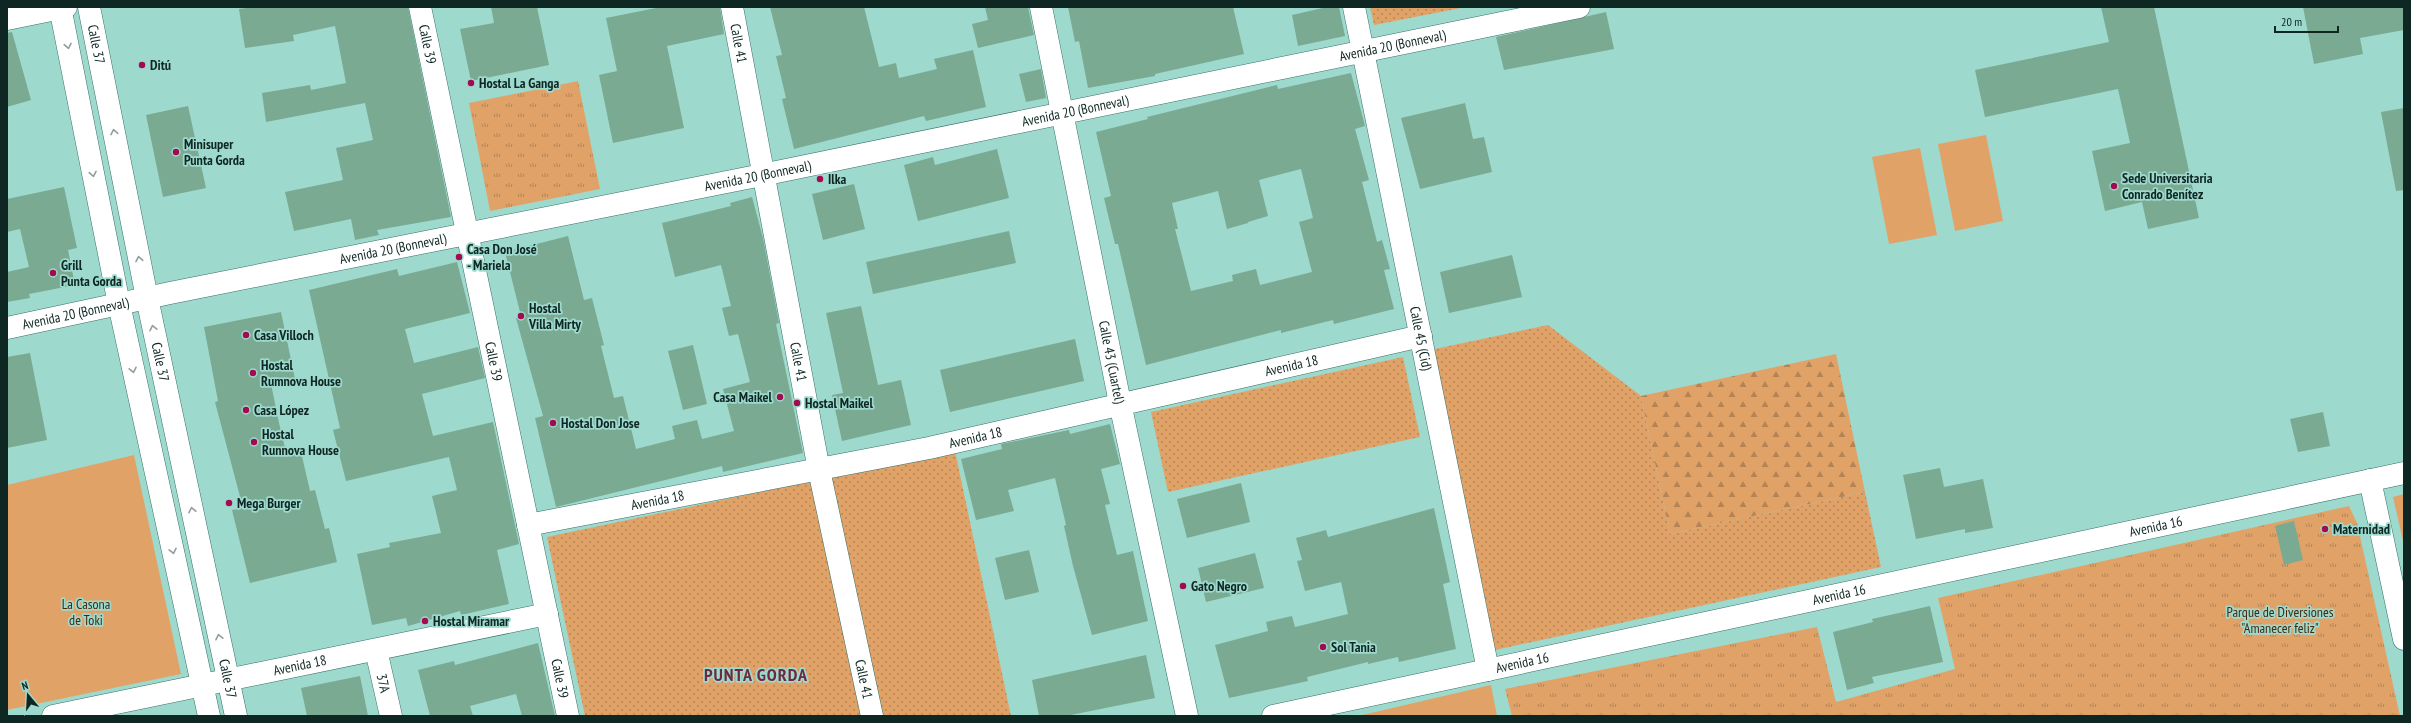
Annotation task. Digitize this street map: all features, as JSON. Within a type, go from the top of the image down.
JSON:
[{"type":"street","name":"Calle 37","points":[[62,7],[119,304],[209,716]]},
{"type":"street","points":[[7,19],[62,7]]},
{"type":"street","name":"Calle 37","points":[[89,7],[147,298],[236,716]]},
{"type":"street","name":"Calle 39","points":[[420,7],[568,716]]},
{"type":"street","name":"Calle 41","points":[[732,7],[762,176],[819,470],[872,716]]},
{"type":"street","name":"Calle 43 (Cuartel)","points":[[1041,7],[1120,403],[1187,716]]},
{"type":"street","name":"Calle 45 (Cid)","points":[[1354,7],[1488,670]]},
{"type":"street","name":"Avenida 20 (Bonneval)","points":[[7,328],[467,233],[762,176],[1062,112],[1579,7]]},
{"type":"street","name":"Avenida 18","points":[[528,525],[937,446],[1120,403],[1421,336]]},
{"type":"street","name":"Avenida 16","points":[[1273,716],[2404,472]]},
{"type":"street","points":[[2370,480],[2404,639]]},
{"type":"street","name":"Avenida 18","points":[[53,716],[547,614]]},
{"type":"street","name":"37A","points":[[376,650],[391,716]]},
{"type":"green space","points":[[1370,7],[1466,7],[1374,25]]},
{"type":"green space","points":[[578,81],[600,189],[490,211],[469,103]]},
{"type":"green space","points":[[1986,135],[2003,221],[1955,231],[1938,144]]},
{"type":"green space","points":[[1920,148],[1937,235],[1889,244],[1872,157]]},
{"type":"green space","points":[[1548,325],[1641,396],[1670,534],[1865,492],[1881,567],[1495,650],[1430,350]]},
{"type":"green space","points":[[1836,354],[1865,492],[1670,534],[1641,396]]},
{"type":"green space","points":[[1403,357],[1420,437],[1168,492],[1151,412]]},
{"type":"green space","points":[[955,451],[1011,716],[585,716],[547,537]]},
{"type":"green space","name":"La Casona de Toki","points":[[134,455],[181,674],[7,710],[7,485]]},
{"type":"green space","points":[[2404,494],[2404,545],[2393,497]]},
{"type":"green space","name":"Parque de Diversiones \"Amanecer feliz\"","points":[[2349,506],[2357,523],[2400,716],[1512,716],[1505,689],[1817,627],[1836,702],[1955,669],[1938,598]]},
{"type":"green space","points":[[1491,685],[1497,716],[1358,716]]},
{"type":"building","points":[[254,7],[408,7],[451,217],[377,230],[379,235],[355,240],[351,219],[294,231],[285,192],[343,180],[336,148],[373,140],[365,103],[266,122],[262,93],[310,85],[311,90],[346,83],[335,26],[293,35],[294,41],[245,48],[239,9]]},
{"type":"building","points":[[491,7],[537,7],[549,65],[471,81],[460,29],[494,23]]},
{"type":"building","points":[[661,7],[720,7],[724,34],[667,46],[684,128],[613,143],[599,75],[617,71],[606,18]]},
{"type":"building","points":[[770,7],[864,7],[879,67],[896,63],[899,78],[937,69],[934,59],[973,50],[986,107],[926,121],[924,116],[794,149],[782,99],[786,98],[776,56],[782,55]]},
{"type":"building","points":[[985,7],[1028,7],[1034,35],[978,48],[972,24],[988,20]]},
{"type":"building","points":[[1068,7],[1233,7],[1244,54],[1155,74],[1155,76],[1088,88],[1079,41],[1075,42]]},
{"type":"building","points":[[1327,7],[1339,7],[1345,36],[1298,46],[1292,15]]},
{"type":"building","points":[[2101,7],[2154,7],[2199,218],[2148,229],[2142,202],[2105,211],[2092,151],[2130,143],[2118,89],[1985,117],[1975,70],[2109,42]]},
{"type":"building","points":[[2303,7],[2404,7],[2404,30],[2360,38],[2363,54],[2314,64]]},
{"type":"building","points":[[1606,12],[1614,49],[1504,70],[1496,37]]},
{"type":"building","points":[[12,32],[31,100],[7,107],[7,33]]},
{"type":"building","points":[[1041,69],[1046,98],[1026,102],[1019,74]]},
{"type":"building","points":[[1351,73],[1365,126],[1355,129],[1369,180],[1362,182],[1377,242],[1382,240],[1390,269],[1384,270],[1394,309],[1334,324],[1333,320],[1281,333],[1281,330],[1146,365],[1118,244],[1115,244],[1104,198],[1111,196],[1096,132],[1148,119],[1147,117],[1277,85],[1278,89]],"holes":[[[1301,169],[1313,218],[1299,222],[1312,272],[1260,285],[1256,269],[1232,275],[1233,281],[1191,291],[1175,229],[1178,229],[1172,203],[1218,191],[1227,229],[1268,216],[1259,180]]]},
{"type":"building","points":[[1465,103],[1473,139],[1484,137],[1492,172],[1420,189],[1401,118]]},
{"type":"building","name":"Minisuper Punta Gorda","points":[[188,106],[206,188],[163,197],[146,115]]},
{"type":"building","points":[[2404,108],[2404,190],[2396,191],[2381,112]]},
{"type":"building","points":[[997,149],[1009,198],[918,221],[904,165],[933,157],[935,165]]},
{"type":"building","points":[[854,184],[865,229],[823,240],[812,194]]},
{"type":"building","points":[[64,187],[77,248],[68,250],[75,285],[29,294],[30,298],[7,302],[7,272],[29,267],[20,229],[7,232],[7,199]]},
{"type":"building","points":[[752,197],[763,238],[779,323],[776,324],[803,453],[723,472],[722,466],[556,507],[535,418],[543,416],[516,318],[521,316],[505,252],[568,236],[584,300],[592,298],[604,345],[601,346],[614,398],[623,396],[636,449],[675,439],[672,426],[697,420],[702,439],[734,431],[723,389],[750,382],[738,334],[729,336],[722,308],[731,306],[721,265],[675,277],[662,223],[731,206],[730,203]]},
{"type":"building","points":[[1009,231],[1016,263],[873,294],[866,262]]},
{"type":"building","points":[[1512,255],[1522,297],[1449,313],[1440,272]]},
{"type":"building","points":[[457,262],[470,313],[405,329],[414,363],[478,347],[485,378],[422,394],[433,436],[493,422],[519,544],[497,550],[509,604],[461,615],[460,611],[408,626],[406,618],[372,625],[357,554],[390,547],[389,543],[441,533],[432,496],[457,490],[449,457],[346,481],[333,430],[340,428],[309,290],[397,269],[399,276]]},
{"type":"building","points":[[861,306],[878,385],[901,380],[911,425],[842,441],[832,395],[843,393],[826,313]]},
{"type":"building","points":[[281,312],[295,379],[271,384],[279,423],[287,456],[301,452],[310,491],[315,490],[325,529],[329,528],[337,562],[250,583],[232,510],[243,508],[215,402],[218,401],[204,327]]},
{"type":"building","points":[[1075,339],[1084,381],[950,412],[940,370]]},
{"type":"building","points":[[693,345],[707,404],[683,410],[668,351]]},
{"type":"building","points":[[30,353],[47,440],[7,448],[7,357]]},
{"type":"building","points":[[2323,412],[2330,446],[2298,452],[2290,419]]},
{"type":"building","points":[[1110,424],[1120,464],[1101,469],[1110,504],[1105,505],[1117,555],[1133,551],[1148,621],[1092,635],[1073,566],[1064,526],[1066,525],[1055,478],[1008,490],[1014,511],[976,520],[961,459],[1002,449],[1001,444],[1069,430],[1070,434]]},
{"type":"building","points":[[1940,468],[1944,487],[1983,479],[1993,528],[1965,533],[1965,529],[1916,539],[1903,475]]},
{"type":"building","points":[[1241,483],[1250,522],[1187,538],[1177,499]]},
{"type":"building","points":[[1434,508],[1450,582],[1443,584],[1456,649],[1399,662],[1398,657],[1368,664],[1368,662],[1307,677],[1308,681],[1229,698],[1215,645],[1268,631],[1266,622],[1292,616],[1295,627],[1348,614],[1341,582],[1305,591],[1297,561],[1302,560],[1296,538],[1326,530],[1328,537]]},
{"type":"building","points":[[2294,521],[2303,560],[2284,565],[2275,526]]},
{"type":"building","points":[[1029,550],[1039,592],[1005,600],[995,558]]},
{"type":"building","points":[[1255,553],[1264,588],[1206,602],[1198,568]]},
{"type":"building","points":[[1930,606],[1943,662],[1872,677],[1874,683],[1847,690],[1833,632],[1873,622],[1872,619]]},
{"type":"building","points":[[538,643],[555,716],[522,716],[516,694],[470,706],[473,716],[430,716],[418,670],[454,661],[455,665]]},
{"type":"building","points":[[1146,655],[1155,698],[1066,716],[1039,716],[1032,680]]},
{"type":"building","points":[[360,676],[368,716],[307,716],[301,688]]},
{"type":"place","name":"Ditú","points":[[142,65]]},
{"type":"place","name":"Hostal La Ganga","points":[[471,83]]},
{"type":"place","name":"Minisuper Punta Gorda","points":[[176,152]]},
{"type":"place","name":"Ilka","points":[[820,179]]},
{"type":"place","name":"Sede Universitaria Conrado Benítez","points":[[2114,186]]},
{"type":"place","name":"Casa Don José - Mariela","points":[[459,257]]},
{"type":"place","name":"Grill Punta Gorda","points":[[53,273]]},
{"type":"place","name":"Hostal Villa Mirty","points":[[521,316]]},
{"type":"place","name":"Casa Villoch","points":[[246,335]]},
{"type":"place","name":"Hostal Rumnova House","points":[[253,373]]},
{"type":"place","name":"Casa Maikel","points":[[780,397]]},
{"type":"place","name":"Hostal Maikel","points":[[797,403]]},
{"type":"place","name":"Casa López","points":[[246,410]]},
{"type":"place","name":"Hostal Don Jose","points":[[553,423]]},
{"type":"place","name":"Hostal Runnova House","points":[[254,442]]},
{"type":"place","name":"Mega Burger","points":[[229,503]]},
{"type":"place","name":"Maternidad","points":[[2325,529]]},
{"type":"place","name":"Gato Negro","points":[[1183,586]]},
{"type":"place","name":"Hostal Miramar","points":[[425,621]]},
{"type":"place","name":"Sol Tania","points":[[1323,647]]},
{"type":"district","name":"PUNTA GORDA","points":[[756,674]]}]
